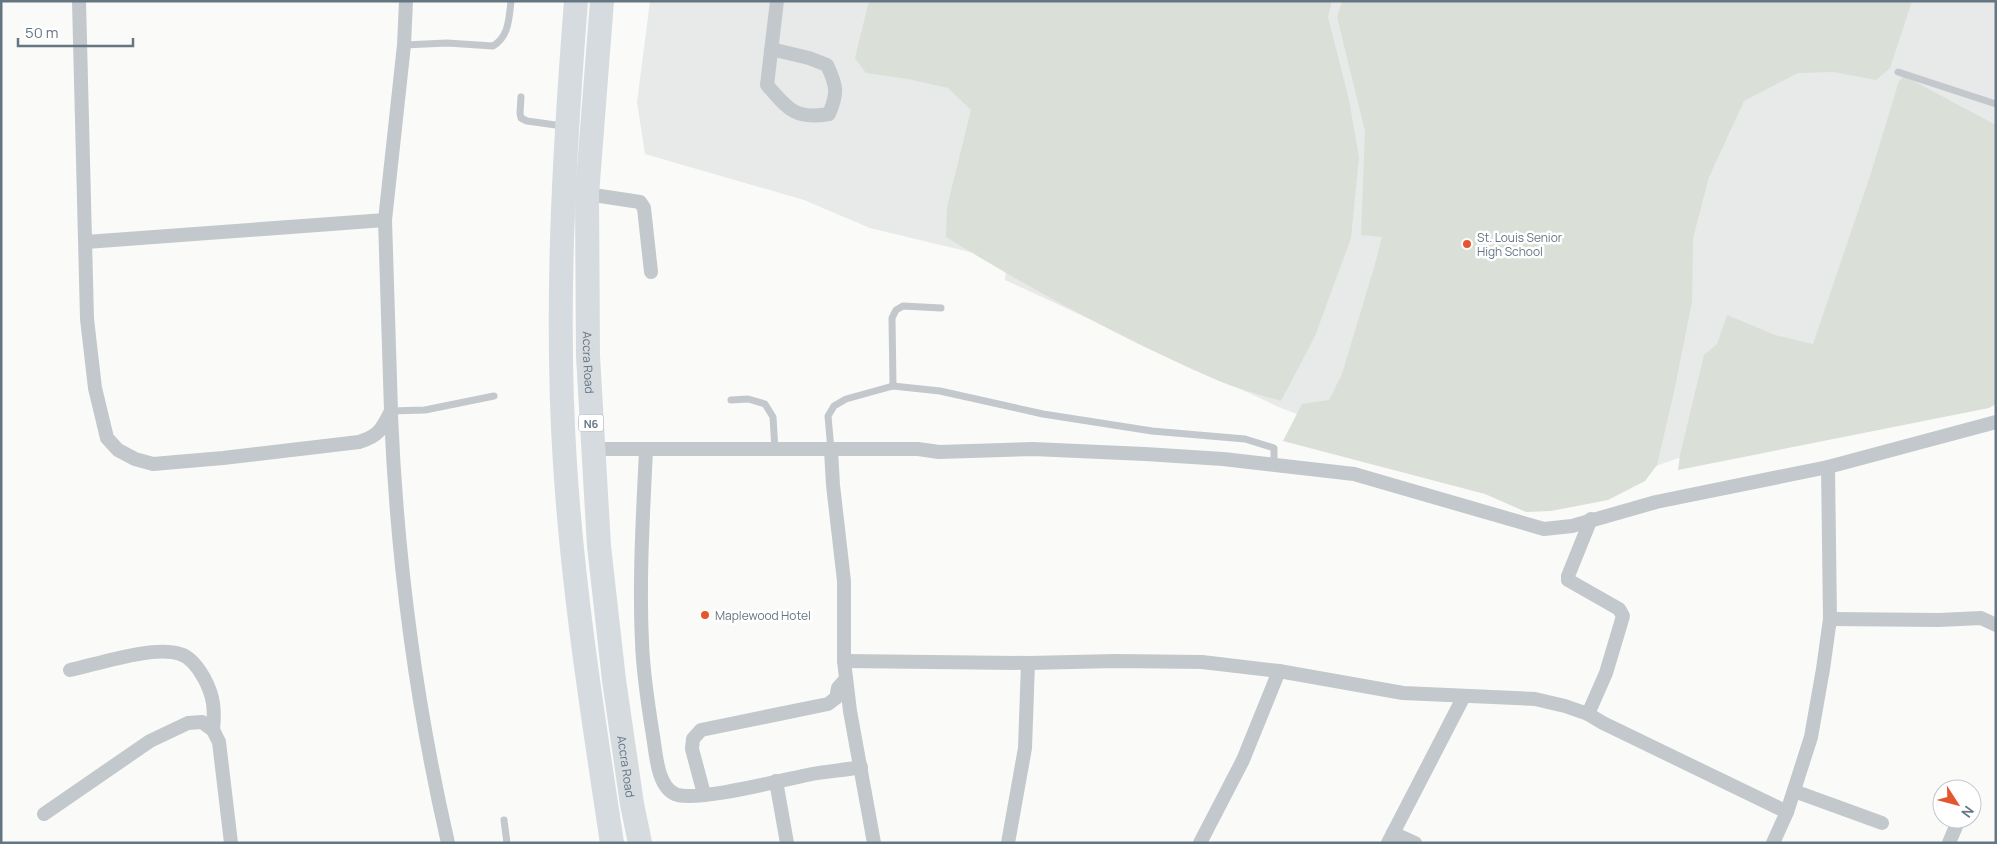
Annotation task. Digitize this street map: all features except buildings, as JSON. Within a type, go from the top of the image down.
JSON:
[{"type":"highway","name":"Accra Road","points":[[576,1],[566,126],[561,245],[561,362],[565,464],[579,623],[612,843]]},
{"type":"highway","name":"Accra Road","points":[[602,1],[587,194],[588,356],[592,449],[599,546],[614,680],[632,804],[640,843]]},
{"type":"street","points":[[79,1],[87,319],[95,388],[101,422],[107,438],[118,450],[135,459],[153,464],[260,455],[359,442],[373,438],[384,427],[391,411]]},
{"type":"street","points":[[406,1],[404,46],[385,220],[391,411],[398,526],[417,680],[448,843]]},
{"type":"street","points":[[771,49],[810,58],[827,65],[835,82],[836,98],[829,114],[810,117],[787,108],[767,85],[771,49],[777,1]]},
{"type":"street","points":[[587,194],[640,202],[644,208],[651,272]]},
{"type":"street","points":[[86,242],[385,220]]},
{"type":"street","points":[[592,449],[918,449],[939,452],[1050,450],[1223,459],[1354,474],[1544,529],[1572,526],[1591,519],[1656,502],[1828,468],[1996,422]]},
{"type":"street","points":[[646,450],[641,577],[642,642],[649,712],[659,771],[667,788],[673,794],[682,796],[728,792],[776,781],[861,767]]},
{"type":"street","points":[[831,450],[844,581],[844,661],[850,711],[874,843]]},
{"type":"street","points":[[1773,843],[1787,812],[1811,737],[1830,619],[1828,468]]},
{"type":"street","points":[[1588,714],[1606,672],[1623,616],[1619,609],[1568,580],[1591,519]]},
{"type":"street","points":[[1830,619],[1939,620],[1981,618],[1996,625]]},
{"type":"street","points":[[70,670],[148,652],[180,654],[198,667],[211,691],[215,712],[213,730]]},
{"type":"street","points":[[844,661],[1202,662],[1279,671],[1403,693],[1535,699],[1566,706],[1588,714],[1787,812]]},
{"type":"street","points":[[1008,843],[1025,748],[1028,663]]},
{"type":"street","points":[[1200,843],[1243,760],[1279,671]]},
{"type":"street","points":[[704,794],[692,749],[693,739],[701,730],[828,704],[836,698],[838,688],[846,679]]},
{"type":"street","points":[[1415,843],[1391,838],[1464,696]]},
{"type":"street","points":[[44,814],[150,741],[188,723],[202,722],[213,730],[219,742],[231,843]]},
{"type":"street","points":[[776,781],[787,843]]},
{"type":"street","points":[[1794,791],[1882,823]]},
{"type":"street","points":[[1949,843],[1955,829]]},
{"type":"lane","points":[[404,46],[447,43],[493,46],[500,42],[505,35],[511,1]]},
{"type":"lane","points":[[1898,72],[1996,104]]},
{"type":"lane","points":[[521,97],[521,118],[527,121],[566,126]]},
{"type":"lane","points":[[893,386],[892,318],[896,310],[903,306],[941,308]]},
{"type":"lane","points":[[831,450],[828,416],[834,406],[846,399],[893,386],[940,391],[1043,414],[1142,430],[1244,439],[1274,448],[1274,465]]},
{"type":"lane","points":[[391,411],[425,410],[494,396]]},
{"type":"lane","points":[[731,400],[748,399],[764,404],[773,416],[775,450]]},
{"type":"lane","points":[[504,820],[507,843]]},
{"type":"shaded area","name":"St. Louis Senior High School","points":[[650,1],[1996,1],[1996,373],[1676,459],[1627,476],[1483,485],[1281,408],[1005,280],[1007,261],[870,228],[804,200],[645,154],[637,102]]},
{"type":"shaded area","points":[[869,1],[1332,1],[1328,17],[1349,100],[1359,157],[1351,238],[1315,336],[1281,401],[1219,381],[1114,332],[1012,277],[946,237],[947,207],[971,110],[948,88],[908,79],[866,73],[855,58]]},
{"type":"shaded area","points":[[1342,1],[1912,1],[1890,68],[1876,80],[1834,72],[1798,73],[1744,101],[1709,177],[1693,238],[1692,302],[1657,465],[1645,481],[1608,500],[1551,511],[1526,512],[1485,494],[1283,441],[1302,404],[1329,400],[1342,374],[1382,237],[1361,235],[1365,131],[1337,17]]},
{"type":"shaded area","points":[[1904,76],[1996,125],[1996,404],[1989,408],[1678,470],[1704,355],[1717,344],[1727,315],[1775,335],[1813,344],[1871,173],[1899,81]]},
{"type":"place","name":"St. Louis Senior High School","points":[[1467,244]]},
{"type":"place","name":"Maplewood Hotel","points":[[705,615]]}]
